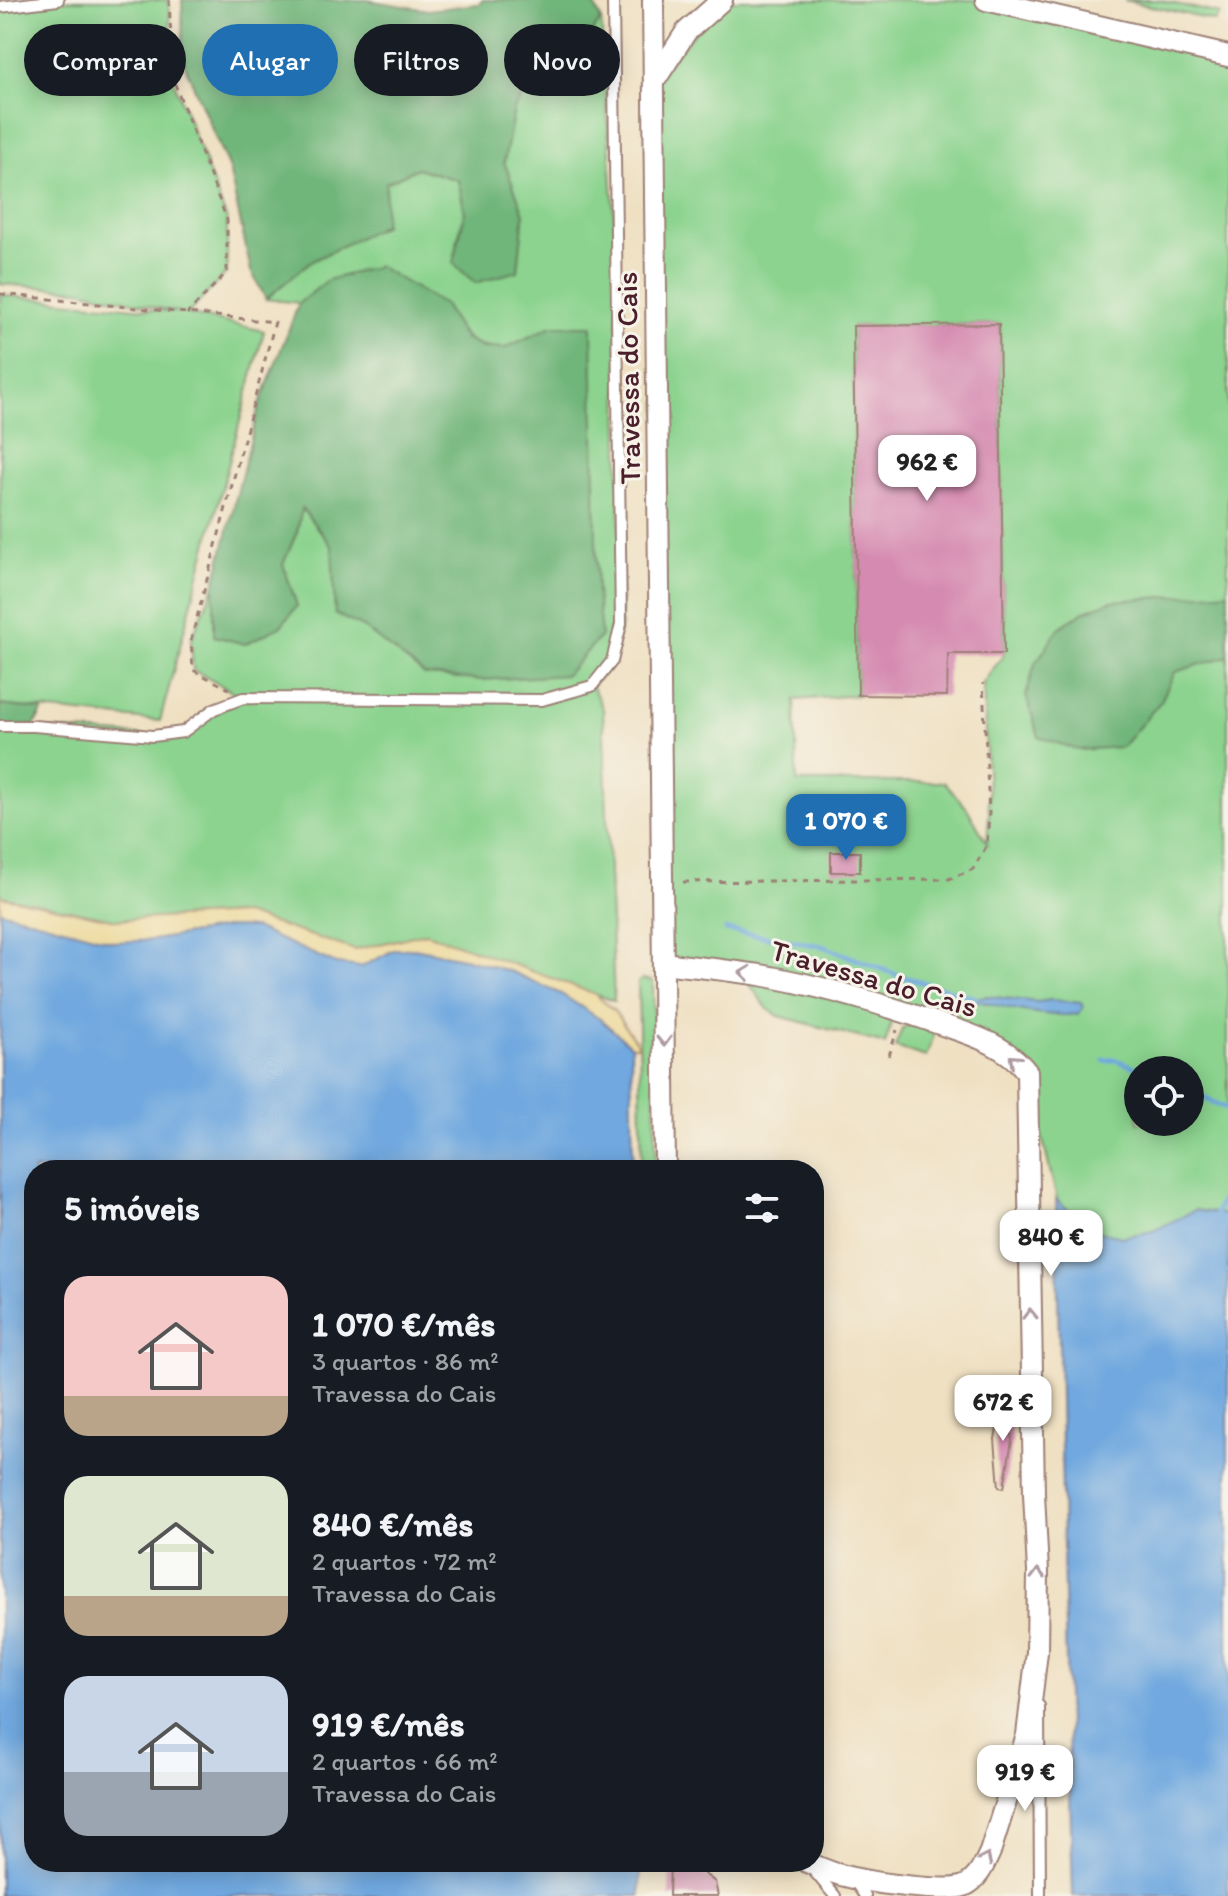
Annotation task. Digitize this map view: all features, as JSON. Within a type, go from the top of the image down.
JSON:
[{"type":"street","name":"Travessa do Cais","points":[[653,0],[665,1160]]},
{"type":"street","points":[[655,80],[686,32],[722,0]]},
{"type":"street","points":[[986,0],[1228,56]]},
{"type":"street","name":"Travessa do Cais","points":[[663,963],[760,975],[903,1011],[997,1046],[1015,1057],[1027,1072],[1038,1572],[1037,1652],[1027,1735],[990,1852],[974,1880],[965,1886],[909,1891],[824,1868]]},
{"type":"lane","points":[[0,7],[58,0]]},
{"type":"lane","points":[[0,726],[153,736],[183,732],[214,709],[243,698],[542,700],[592,686],[612,661],[621,624],[613,0]]},
{"type":"lane","points":[[1037,1652],[1040,1896]]},
{"type":"lane","points":[[815,1872],[835,1896]]},
{"type":"path","points":[[169,0],[173,79],[227,220],[227,272],[187,314]]},
{"type":"path","points":[[0,294],[275,322],[191,640],[193,670],[243,698]]},
{"type":"path","points":[[663,882],[949,879],[973,869],[987,845],[989,813],[983,683]]},
{"type":"path","points":[[889,1056],[903,1011]]},
{"type":"green space","points":[[58,0],[169,0],[170,24],[24,24],[24,96],[180,96],[227,220],[227,272],[188,314],[264,331],[160,721],[0,705],[0,295],[177,312],[80,290],[0,284],[0,7]]},
{"type":"green space","points":[[182,0],[367,0],[428,10],[479,4],[483,0],[592,0],[601,19],[598,24],[504,24],[504,96],[522,96],[514,109],[504,162],[524,214],[518,271],[475,283],[453,263],[465,212],[458,180],[417,168],[386,183],[384,225],[308,263],[266,299],[251,271],[229,169],[186,68],[186,24],[182,24]]},
{"type":"green space","points":[[722,0],[986,0],[1228,56],[1228,1896],[1026,1072],[903,1011],[663,963],[655,80]],"holes":[[[999,324],[1004,654],[983,683],[989,813],[987,843],[967,808],[944,782],[797,782],[795,700],[858,695],[853,326]]]},
{"type":"green space","points":[[1124,0],[1158,0],[1220,14],[1215,21]]},
{"type":"green space","points":[[522,96],[606,96],[617,258],[621,624],[612,661],[592,686],[603,709],[614,1001],[426,933],[355,950],[244,914],[116,920],[0,896],[0,726],[153,736],[183,732],[242,697],[193,670],[191,640],[214,586],[215,636],[245,644],[280,626],[297,606],[283,564],[297,532],[301,508],[333,547],[335,614],[363,627],[425,675],[566,675],[600,636],[597,591],[505,348],[474,343],[456,325],[444,305],[328,280],[299,303],[266,299],[308,263],[383,225],[386,183],[417,168],[458,180],[465,212],[457,242],[524,214],[504,162],[514,109]]},
{"type":"green space","points":[[378,266],[444,305],[465,339],[483,348],[505,348],[552,326],[592,326],[597,591],[601,636],[566,675],[482,680],[425,675],[363,627],[335,614],[332,547],[302,508],[297,532],[283,564],[297,606],[280,627],[245,644],[214,636],[214,586],[259,406],[299,303],[328,280]]},
{"type":"green space","points":[[1228,592],[1228,656],[1175,672],[1161,701],[1122,747],[1078,750],[1039,737],[1026,696],[1035,664],[1059,628],[1083,612],[1111,601]]},
{"type":"green space","points":[[0,705],[43,710],[34,726],[0,726]]},
{"type":"green space","points":[[643,979],[653,981],[656,1160],[642,1160],[638,982]]},
{"type":"green space","points":[[750,985],[826,997],[888,1015],[891,1025],[885,1044],[779,1016],[768,1009]]},
{"type":"green space","points":[[906,1026],[919,1026],[935,1032],[926,1057],[895,1047]]},
{"type":"sand","points":[[0,896],[116,920],[244,914],[355,950],[426,933],[595,994],[614,1011],[639,1046],[631,1046],[600,1019],[512,972],[467,959],[414,948],[394,950],[361,968],[336,964],[254,928],[231,927],[116,943],[0,911]]},
{"type":"water","points":[[0,911],[116,942],[153,940],[231,927],[254,928],[336,964],[361,967],[394,950],[414,948],[512,972],[561,994],[600,1019],[631,1046],[633,1160],[24,1160],[24,1872],[640,1872],[640,1896],[0,1896]]},
{"type":"water","points":[[986,996],[1081,1003],[1083,1008],[1078,1014],[1065,1015],[977,1001],[976,998]]},
{"type":"water","points":[[1056,1199],[1091,1230],[1122,1237],[1153,1231],[1195,1210],[1228,1215],[1228,1896],[1073,1896]]},
{"type":"building","points":[[999,324],[1004,654],[948,654],[947,696],[858,695],[853,326]]},
{"type":"building","points":[[831,852],[860,852],[860,872],[831,872]]},
{"type":"building","points":[[1004,1395],[1012,1440],[1004,1488],[999,1487],[995,1439]]},
{"type":"building","points":[[670,1872],[702,1872],[715,1882],[718,1896],[669,1896]]},
{"type":"waterway","points":[[726,930],[822,946],[897,975],[976,998]]},
{"type":"waterway","points":[[1104,1060],[1124,1063]]},
{"type":"waterway","points":[[1204,1098],[1228,1109]]},
{"type":"waterway","points":[[1216,1213],[1225,1194],[1228,1175]]}]
